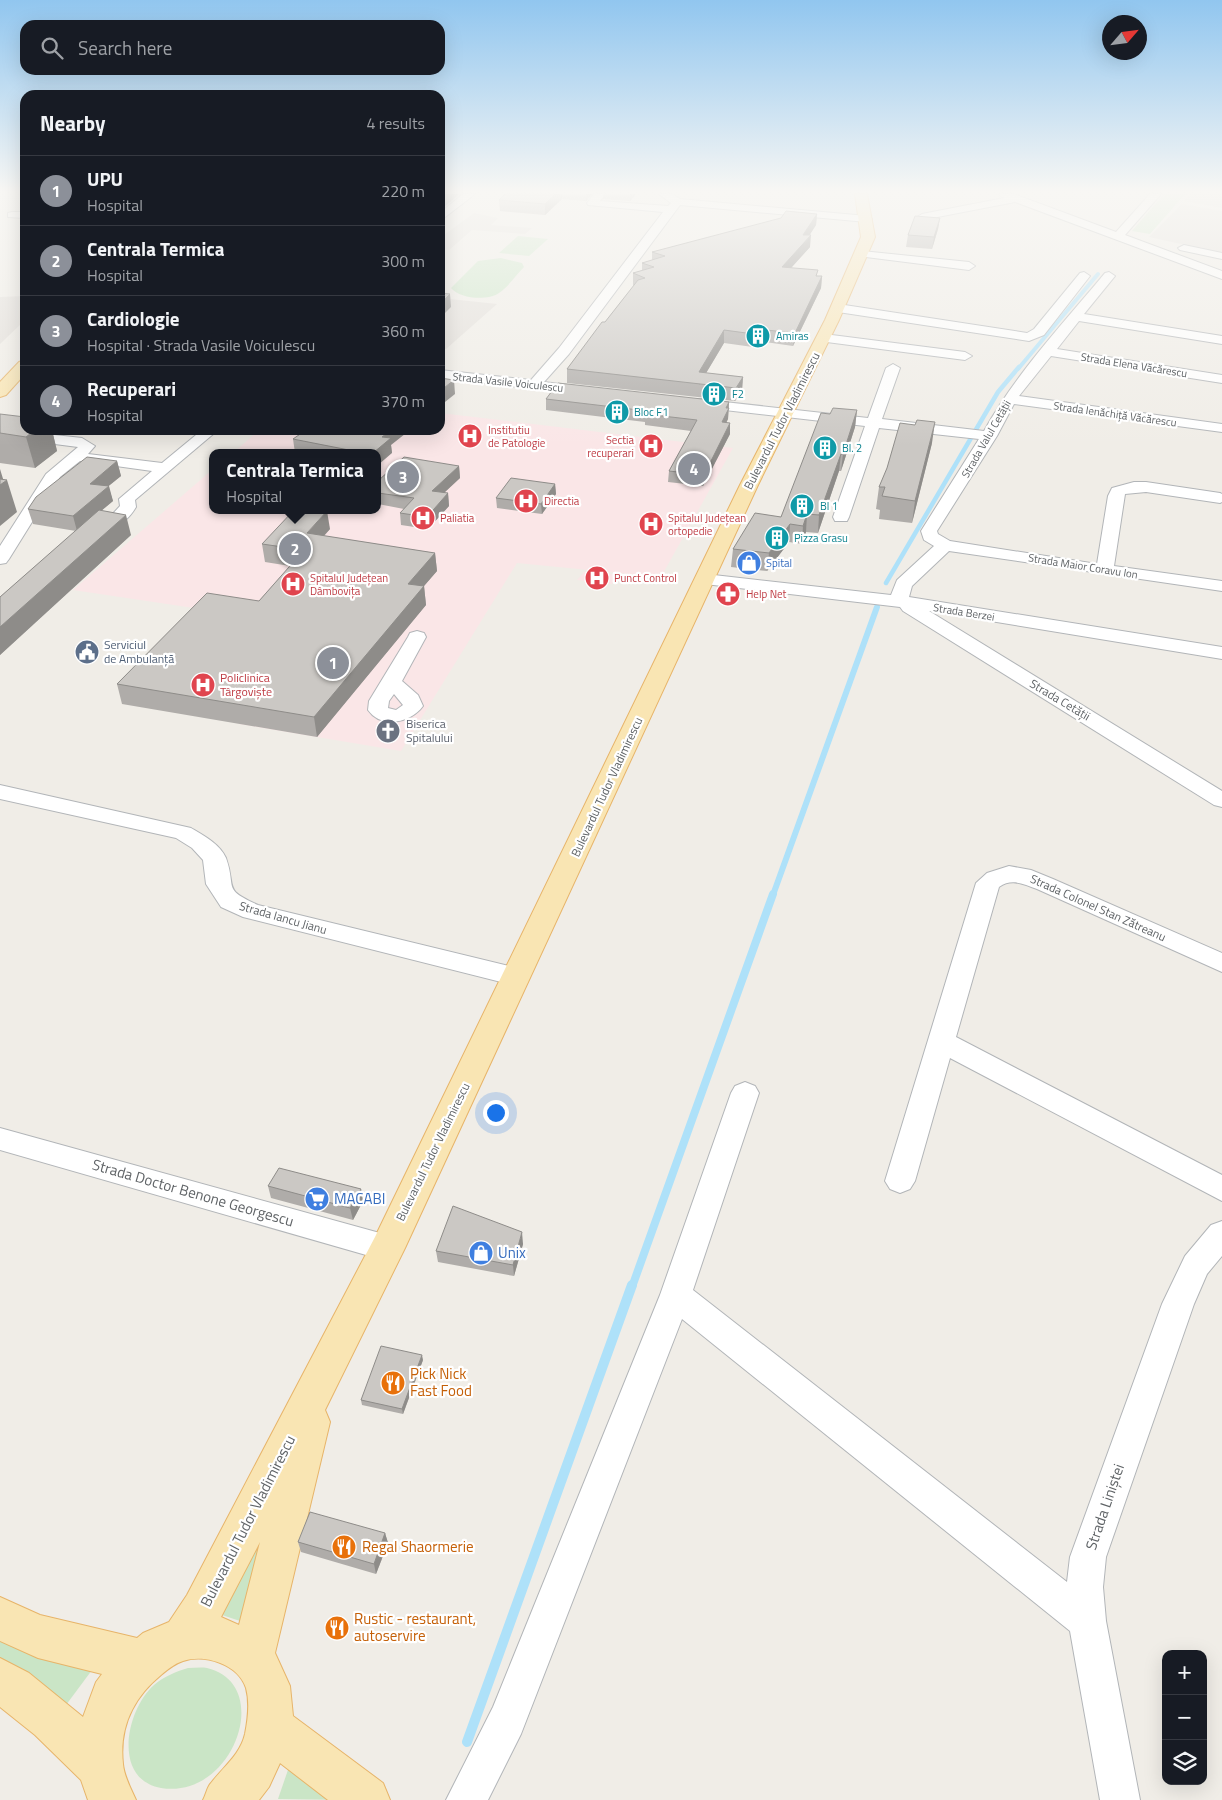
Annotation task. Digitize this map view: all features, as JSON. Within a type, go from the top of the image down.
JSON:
[{"type":"main road","name":"Bulevardul Tudor Vladimirescu","points":[[184,1639],[202,1610],[387,1248],[705,579],[824,338],[851,278]]},
{"type":"main road","points":[[0,372],[20,360]]},
{"type":"main road","points":[[0,392],[20,362]]},
{"type":"main road","name":"Bulevardul Tudor Vladimirescu","points":[[252,1658],[324,1374]]},
{"type":"main road","points":[[0,1618],[38,1636],[141,1661]]},
{"type":"main road","points":[[105,1782],[98,1743],[107,1706],[122,1681],[141,1661],[156,1650],[184,1639],[198,1637],[217,1638],[234,1644],[252,1658],[262,1672],[269,1690],[270,1727],[264,1749],[254,1770],[240,1789],[227,1800]]},
{"type":"main road","points":[[0,1680],[50,1716],[105,1782]]},
{"type":"main road","points":[[270,1727],[366,1800]]},
{"type":"street","points":[[534,385],[564,351],[620,278]]},
{"type":"street","points":[[838,308],[1023,337],[1033,336],[1039,332],[1082,278]]},
{"type":"street","name":"Strada Valul Cetății","points":[[945,545],[930,536],[929,531],[989,436],[1009,399],[1107,278]]},
{"type":"street","points":[[1077,317],[1222,340]]},
{"type":"street","points":[[824,338],[965,356]]},
{"type":"street","name":"Strada Elena Văcărescu","points":[[1046,352],[1222,379]]},
{"type":"street","points":[[841,517],[893,368]]},
{"type":"street","name":"Strada Vasile Voiculescu","points":[[445,375],[602,393]]},
{"type":"street","name":"Strada Ienăchiță Văcărescu","points":[[1009,399],[1222,428]]},
{"type":"street","points":[[680,401],[989,436]]},
{"type":"street","points":[[0,433],[20,432]]},
{"type":"street","points":[[0,559],[54,474],[86,448],[85,444],[43,435]]},
{"type":"street","points":[[115,520],[128,507],[127,498],[205,435]]},
{"type":"street","points":[[75,457],[166,468]]},
{"type":"street","points":[[1105,570],[1118,492],[1134,487],[1146,487],[1220,498]]},
{"type":"street","points":[[899,601],[903,584],[945,545]]},
{"type":"street","name":"Strada Maior Coravu Ion","points":[[945,545],[1222,586]]},
{"type":"street","name":"Strada Berzei","points":[[705,579],[899,601],[1222,653]]},
{"type":"street","name":"Strada Cetății","points":[[899,601],[1222,800]]},
{"type":"street","points":[[392,682],[417,637]]},
{"type":"street","name":"Strada Iancu Jianu","points":[[0,792],[183,833],[200,843],[214,858],[218,884],[229,901],[252,911],[517,977]]},
{"type":"street","name":"Strada Colonel Stan Zătreanu","points":[[900,1181],[988,883],[999,875],[1018,873],[1222,964]]},
{"type":"street","points":[[942,1042],[1222,1189]]},
{"type":"street","points":[[466,1800],[507,1720],[676,1295],[745,1093]]},
{"type":"street","name":"Strada Doctor Benone Georgescu","points":[[0,1139],[387,1248]]},
{"type":"street","name":"Strada Liniștei","points":[[1120,1800],[1088,1621],[1086,1572],[1095,1531],[1178,1304],[1196,1265],[1222,1234]]},
{"type":"street","points":[[676,1295],[1088,1621]]},
{"type":"shaded area","points":[[20,296],[20,325],[0,344],[0,297]]},
{"type":"shaded area","points":[[445,299],[497,304],[446,349]]},
{"type":"shaded area","name":"Spitalul Județean Dâmbovița","points":[[445,414],[733,448],[661,577],[517,563],[401,751],[239,724],[321,627],[73,590],[209,473],[209,514],[381,514],[381,449],[238,449],[253,435],[445,435]]},
{"type":"shaded area","name":"Punct Control","points":[[584,572],[603,576],[605,573],[617,575],[612,584],[577,580]]},
{"type":"green space","points":[[461,278],[514,278],[499,293],[488,297],[467,297],[455,292],[451,288]]},
{"type":"green space","points":[[305,1423],[249,1624],[213,1612]]},
{"type":"green space","points":[[0,1633],[95,1666],[66,1705],[0,1665]]},
{"type":"green space","points":[[188,1668],[207,1668],[227,1678],[239,1695],[241,1716],[237,1738],[225,1760],[208,1777],[186,1787],[161,1788],[145,1782],[135,1772],[130,1758],[131,1726],[136,1710],[144,1696],[154,1685],[170,1675]]},
{"type":"green space","points":[[290,1764],[348,1800],[278,1799]]},
{"type":"building","points":[[645,278],[821,278],[795,333],[766,330],[761,335],[724,330],[699,372],[743,377],[736,388],[567,369],[602,322],[605,322],[638,280]]},
{"type":"building","points":[[445,379],[454,380],[445,387]]},
{"type":"building","points":[[558,383],[729,402],[726,408],[729,408],[722,422],[730,423],[704,475],[669,471],[697,420],[645,414],[647,411],[546,399]]},
{"type":"building","points":[[833,408],[857,410],[843,454],[841,454],[819,515],[807,514],[803,526],[790,524],[769,553],[733,549],[755,513],[781,517],[821,413],[830,414]]},
{"type":"building","points":[[0,414],[20,416],[20,435],[29,435],[26,437],[0,433]]},
{"type":"building","points":[[917,420],[935,422],[915,501],[882,496],[885,487],[879,487],[887,468],[900,423],[915,425]]},
{"type":"building","points":[[299,435],[385,435],[382,437],[391,438],[378,449],[344,449],[293,439]]},
{"type":"building","points":[[87,457],[117,461],[90,484],[109,486],[73,516],[28,509],[36,497]]},
{"type":"building","points":[[404,457],[459,466],[432,491],[448,493],[427,517],[400,513],[414,498],[381,493],[381,478]]},
{"type":"building","points":[[511,478],[555,484],[541,504],[496,498]]},
{"type":"building","points":[[0,479],[7,480],[0,485]]},
{"type":"building","points":[[99,510],[126,515],[0,627],[0,597]]},
{"type":"building","points":[[290,514],[324,514],[307,533],[435,553],[408,584],[424,586],[314,717],[117,684],[207,593],[259,601],[304,550],[262,544]]},
{"type":"building","points":[[279,1168],[361,1189],[350,1208],[268,1186]]},
{"type":"building","name":"Unix","points":[[453,1206],[522,1232],[513,1265],[436,1251]]},
{"type":"building","name":"Pick Nick Fast Food","points":[[381,1346],[422,1355],[402,1409],[361,1400]]},
{"type":"building","name":"Regal Shaormerie","points":[[310,1512],[385,1533],[374,1564],[298,1542]]},
{"type":"waterway","points":[[1018,369],[1095,278]]},
{"type":"waterway","points":[[886,583],[998,392],[1019,367]]},
{"type":"waterway","points":[[773,895],[877,607]]},
{"type":"waterway","points":[[632,1287],[773,894]]},
{"type":"waterway","points":[[467,1742],[632,1285]]},
{"type":"place","name":"Amiras","points":[[758,336]]},
{"type":"place","name":"F2","points":[[714,394]]},
{"type":"place","name":"Bloc F1","points":[[617,412]]},
{"type":"place","name":"Institutiu de Patologie","points":[[470,436]]},
{"type":"place","name":"Sectia recuperari","points":[[651,446]]},
{"type":"place","name":"Bl. 2","points":[[825,448]]},
{"type":"place","name":"Recuperari","points":[[694,469]]},
{"type":"place","name":"Cardiologie","points":[[403,477]]},
{"type":"place","name":"Directia","points":[[526,501]]},
{"type":"place","name":"Bl 1","points":[[802,506]]},
{"type":"place","name":"Paliatia","points":[[423,518]]},
{"type":"place","name":"Spitalul Județean ortopedie","points":[[651,524]]},
{"type":"place","name":"Pizza Grasu","points":[[777,538]]},
{"type":"place","name":"Centrala Termica","points":[[295,549]]},
{"type":"place","name":"Spital","points":[[749,563]]},
{"type":"place","name":"Punct Control","points":[[597,578]]},
{"type":"place","name":"Spitalul Județean Dâmbovița","points":[[293,584]]},
{"type":"place","name":"Help Net","points":[[728,594]]},
{"type":"place","name":"Serviciul de Ambulanță","points":[[87,652]]},
{"type":"place","name":"UPU","points":[[333,663]]},
{"type":"place","name":"Policlinica Târgoviște","points":[[203,685]]},
{"type":"place","name":"Biserica Spitalului","points":[[388,731]]},
{"type":"place","name":"MACABI","points":[[317,1199]]},
{"type":"place","name":"Unix","points":[[481,1253]]},
{"type":"place","name":"Pick Nick Fast Food","points":[[393,1383]]},
{"type":"place","name":"Regal Shaormerie","points":[[344,1547]]},
{"type":"place","name":"Rustic - restaurant, autoservire","points":[[337,1628]]}]
